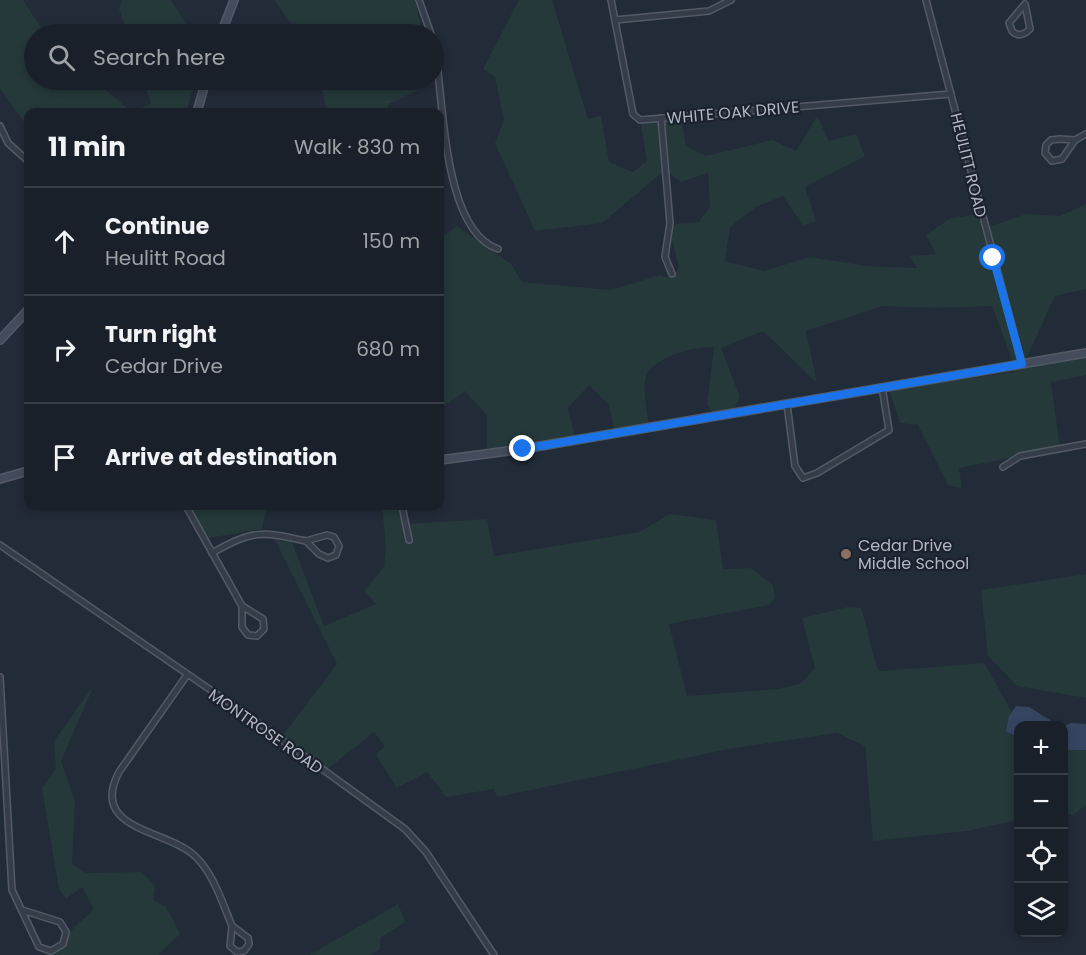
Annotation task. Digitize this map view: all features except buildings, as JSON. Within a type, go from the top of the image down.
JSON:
[{"type":"street","points":[[225,24],[234,0]]},
{"type":"street","points":[[418,0],[427,24]]},
{"type":"street","name":"WHITE OAK DRIVE","points":[[611,0],[633,114],[640,120],[951,94]]},
{"type":"street","points":[[615,20],[709,11],[731,0]]},
{"type":"street","name":"HEULITT ROAD","points":[[926,0],[1022,364]]},
{"type":"street","points":[[1026,2],[1030,29],[1018,35],[1012,31],[1009,23],[1026,2]]},
{"type":"street","points":[[197,108],[203,90]]},
{"type":"street","points":[[440,90],[442,108]]},
{"type":"street","points":[[661,118],[670,223],[665,257],[672,274]]},
{"type":"street","points":[[444,124],[455,189],[479,237],[488,246],[498,249]]},
{"type":"street","points":[[0,126],[8,143],[24,157]]},
{"type":"street","points":[[1075,140],[1062,159],[1052,161],[1047,157],[1045,148],[1051,140],[1075,140],[1086,135]]},
{"type":"street","points":[[0,340],[24,314]]},
{"type":"street","points":[[444,459],[523,449],[1086,353]]},
{"type":"street","points":[[787,404],[796,469],[803,478],[817,473],[889,430],[882,387]]},
{"type":"street","points":[[1003,467],[1020,456],[1086,444]]},
{"type":"street","points":[[0,479],[24,472]]},
{"type":"street","points":[[188,510],[242,606],[263,619],[264,629],[257,636],[248,635],[242,629],[242,606]]},
{"type":"street","points":[[403,510],[409,540]]},
{"type":"street","points":[[212,553],[240,537],[256,533],[274,534],[306,541],[330,535],[337,540],[339,549],[332,558],[326,558],[306,541]]},
{"type":"street","name":"MONTROSE ROAD","points":[[0,545],[405,829],[426,852],[494,955]]},
{"type":"street","points":[[187,675],[119,772],[114,784],[114,801],[120,814],[132,827],[171,839],[195,856],[213,880],[232,926],[230,946],[237,952],[243,951],[248,947],[248,938],[232,926]]},
{"type":"street","points":[[0,676],[12,890],[33,939],[39,947],[51,951],[63,944],[66,932],[60,922],[22,910]]},
{"type":"shaded area","points":[[0,0],[23,0],[38,24],[24,24],[24,90],[105,90],[127,108],[24,108],[24,122],[0,89]]},
{"type":"shaded area","points":[[122,0],[171,0],[186,24],[124,24],[119,9]]},
{"type":"shaded area","points":[[274,0],[415,0],[420,24],[292,24]]},
{"type":"shaded area","points":[[519,0],[552,0],[588,119],[601,116],[609,162],[633,172],[647,161],[640,119],[681,116],[686,146],[706,156],[772,140],[796,151],[817,116],[829,141],[856,134],[865,156],[805,187],[816,221],[803,226],[783,196],[756,207],[730,227],[725,261],[764,271],[810,257],[867,266],[917,268],[910,256],[936,254],[926,235],[949,219],[982,213],[986,228],[1026,214],[1060,216],[1086,204],[1086,289],[1055,296],[1025,361],[1086,351],[1086,375],[1051,382],[1060,448],[959,468],[962,488],[948,485],[918,425],[900,423],[889,389],[1014,372],[1011,357],[992,306],[935,308],[883,306],[806,331],[817,383],[763,331],[721,348],[740,397],[733,411],[714,415],[707,404],[714,347],[696,348],[664,359],[648,372],[645,380],[645,397],[649,428],[615,434],[609,405],[589,385],[568,408],[576,441],[487,453],[487,415],[465,391],[444,406],[444,236],[457,226],[511,264],[522,282],[611,290],[660,275],[673,279],[679,267],[670,232],[676,224],[699,222],[710,206],[708,173],[681,182],[665,170],[602,223],[535,231],[495,143],[504,120],[495,77],[483,69]]},
{"type":"shaded area","points":[[146,90],[193,90],[187,108],[141,108],[151,103]]},
{"type":"shaded area","points":[[322,90],[418,90],[389,104],[387,108],[326,108]]},
{"type":"shaded area","points":[[191,510],[266,510],[262,529],[208,538]]},
{"type":"shaded area","points":[[382,510],[406,510],[407,524],[487,519],[494,556],[639,532],[670,514],[716,520],[723,569],[751,568],[773,585],[775,598],[769,605],[669,624],[687,696],[777,689],[800,684],[815,668],[802,618],[848,607],[861,608],[880,671],[984,663],[1012,712],[1009,716],[1011,736],[1014,737],[1014,821],[967,831],[873,841],[865,746],[837,733],[734,748],[497,797],[494,789],[446,797],[427,772],[397,788],[376,755],[385,746],[374,732],[325,771],[280,739],[337,664],[275,540],[292,542],[324,626],[376,604],[364,591],[384,567],[386,549]]},
{"type":"shaded area","points":[[1086,574],[1086,698],[1017,686],[988,656],[981,590]]},
{"type":"shaded area","points":[[94,685],[61,761],[75,801],[72,864],[86,873],[141,872],[155,886],[153,900],[166,907],[180,934],[158,955],[45,955],[94,909],[82,887],[66,899],[59,889],[42,788],[56,769],[54,741]]},
{"type":"shaded area","points":[[1068,750],[1086,750],[1086,805],[1073,815],[1068,814]]},
{"type":"shaded area","points":[[398,904],[405,922],[380,938],[380,949],[370,955],[309,955]]},
{"type":"water","points":[[1016,706],[1029,707],[1052,721],[1014,721],[1014,736],[1006,731],[1009,716]]},
{"type":"water","points":[[1068,724],[1086,724],[1086,750],[1068,750]]},
{"type":"place","name":"Cedar Drive Middle School","points":[[846,554]]},
{"type":"route","points":[[523,449],[1022,364],[993,258]]}]
